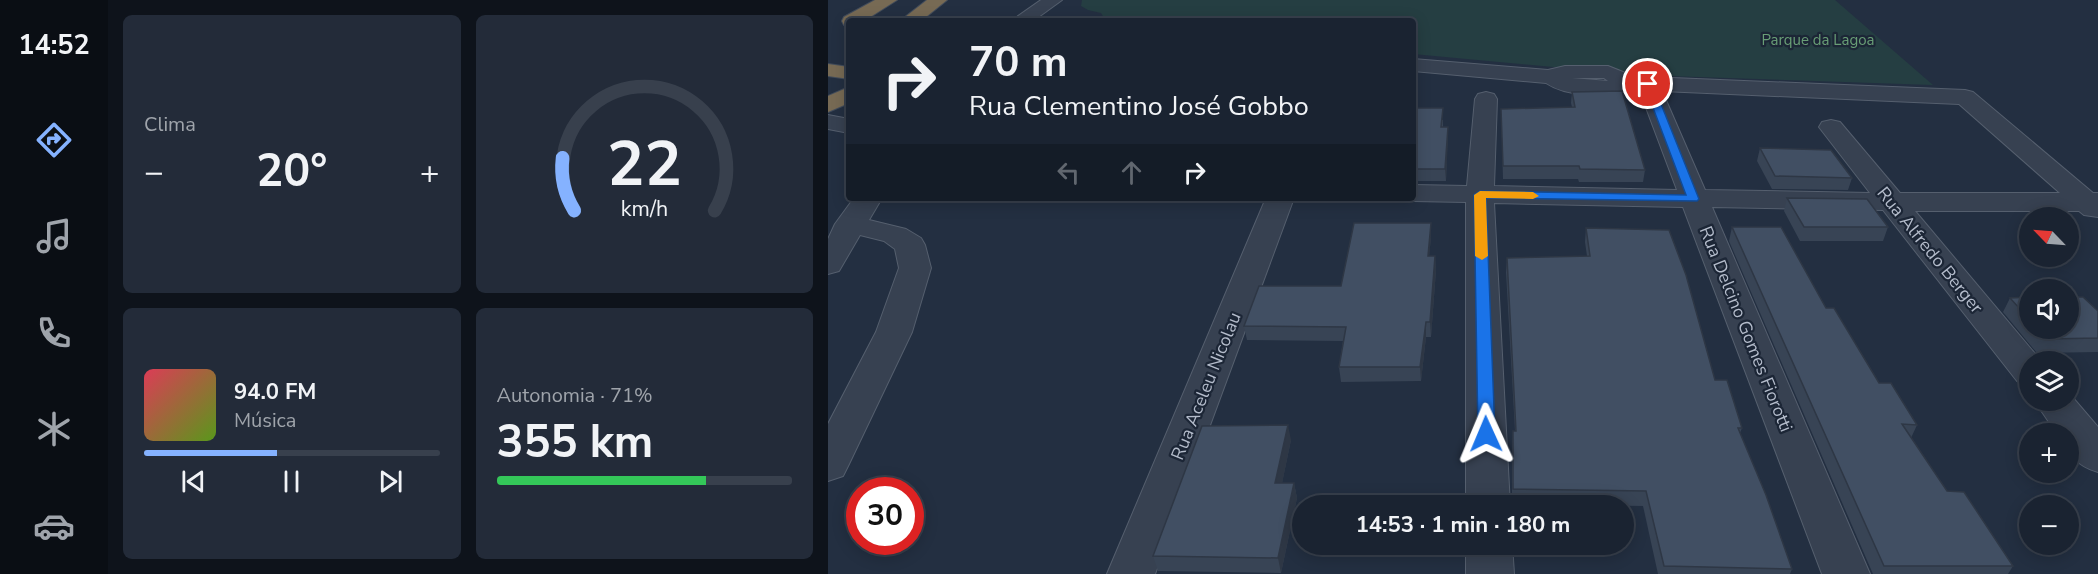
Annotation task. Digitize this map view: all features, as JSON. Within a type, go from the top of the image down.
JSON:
[{"type":"highway","points":[[856,18],[888,0]]},
{"type":"highway","points":[[913,18],[938,0]]},
{"type":"highway","points":[[828,70],[846,73]]},
{"type":"highway","points":[[828,105],[846,96]]},
{"type":"street","points":[[1025,18],[1053,0]]},
{"type":"street","points":[[1416,65],[1554,77],[1565,72],[1608,72],[1635,82],[1965,97],[2094,205]]},
{"type":"street","name":"Rua Delcino Gomes Fiorotti","points":[[1635,82],[1693,199],[1846,574]]},
{"type":"street","points":[[1486,99],[1480,195],[1488,495]]},
{"type":"street","name":"Rua Alfredo Berger","points":[[1831,127],[2019,359]]},
{"type":"street","points":[[1416,193],[2094,205]]},
{"type":"street","name":"Rua Aceleu Nicolau","points":[[1131,574],[1279,201]]},
{"type":"street","points":[[828,264],[859,211],[910,245],[915,268],[894,332],[828,464]]},
{"type":"street","points":[[2062,411],[2098,456]]},
{"type":"street","points":[[1489,555],[1490,574]]},
{"type":"green space","name":"Parque da Lagoa","points":[[1082,0],[1835,0],[1933,85],[1638,75],[1604,67],[1564,68],[1416,54],[1416,18],[1104,18],[1101,13],[1081,6]]},
{"type":"building","points":[[1622,91],[1645,170],[1580,169],[1579,166],[1503,166],[1501,109],[1575,107],[1572,92]]},
{"type":"building","points":[[1416,108],[1443,108],[1441,127],[1448,127],[1445,169],[1416,169]]},
{"type":"building","points":[[1760,148],[1831,150],[1852,178],[1775,176]]},
{"type":"building","points":[[1787,198],[1867,199],[1888,227],[1804,227]]},
{"type":"building","points":[[1354,223],[1431,223],[1428,256],[1435,256],[1430,322],[1426,322],[1420,367],[1339,367],[1346,327],[1244,326],[1259,286],[1341,286]]},
{"type":"building","points":[[1732,227],[1781,227],[1826,308],[1834,308],[1879,383],[1891,383],[1917,425],[1902,424],[1947,491],[1964,492],[2013,566],[1884,566]]},
{"type":"building","points":[[1586,228],[1669,230],[1686,275],[1715,380],[1727,380],[1742,428],[1738,428],[1766,495],[1792,569],[1664,566],[1646,491],[1513,489],[1513,431],[1516,431],[1507,258],[1590,256]]},
{"type":"building","points":[[2079,297],[2083,297],[2098,311],[2098,338],[2079,338]]},
{"type":"building","points":[[2010,298],[2019,298],[2019,308]]},
{"type":"building","points":[[1288,425],[1275,483],[1294,483],[1278,558],[1153,556],[1202,426]]},
{"type":"slow traffic","points":[[1482,256],[1480,195],[1533,196]]},
{"type":"route","points":[[1486,434],[1480,195],[1693,199],[1648,84]]}]
